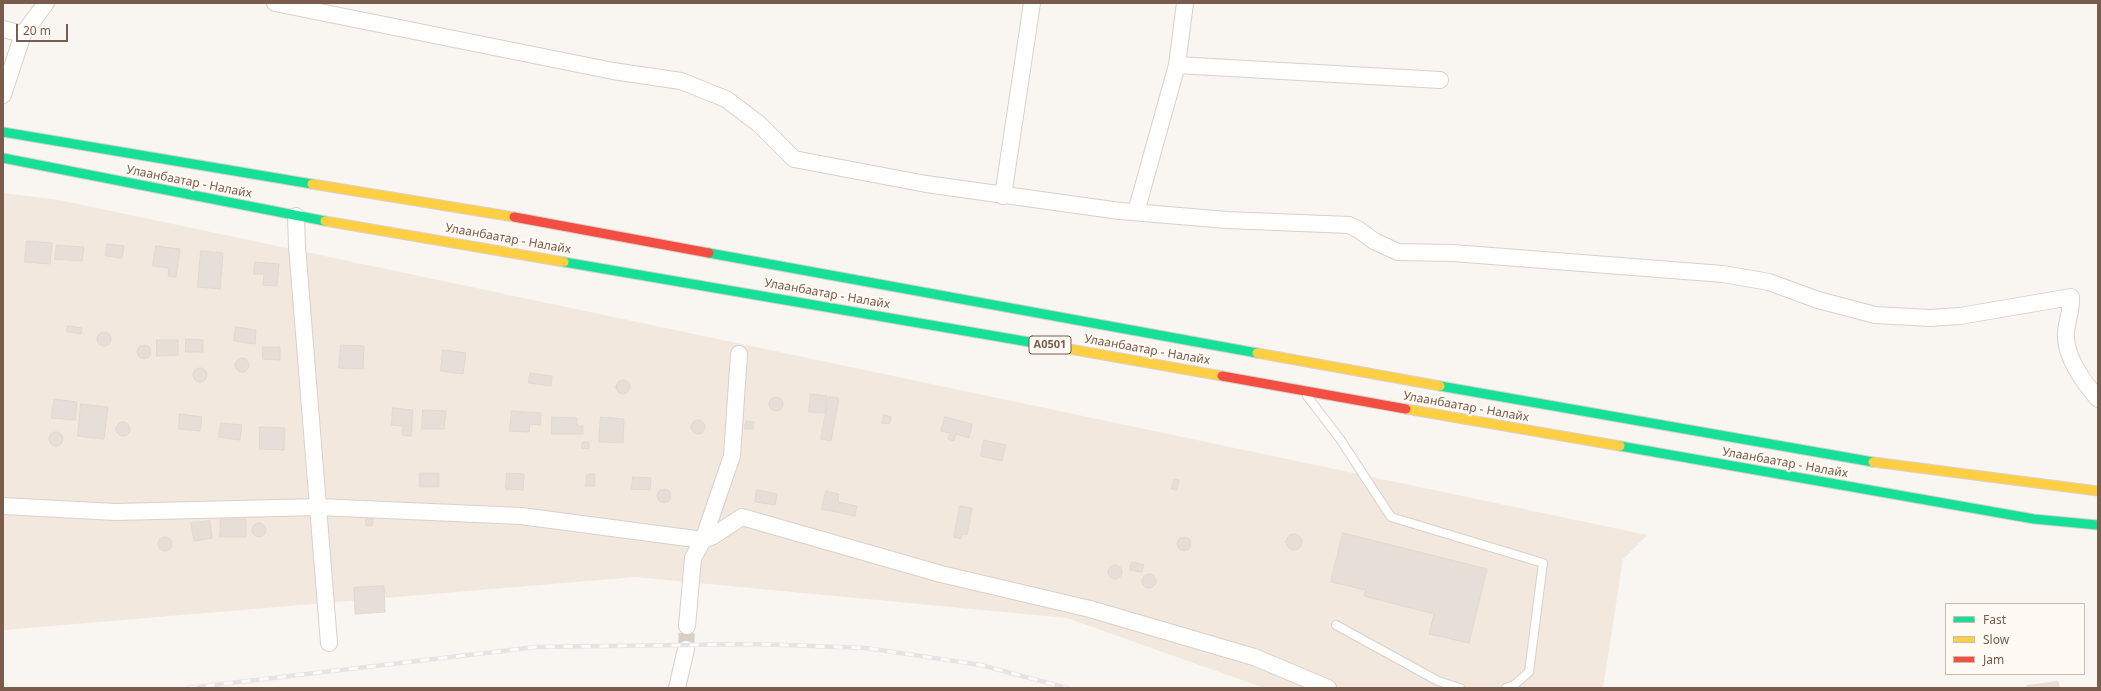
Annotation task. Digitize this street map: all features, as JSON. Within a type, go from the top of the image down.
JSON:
[{"type":"highway","name":"Улаанбаатар - Налайх","points":[[3,132],[518,218],[1306,362],[1902,467],[2098,491]]},
{"type":"highway","name":"Улаанбаатар - Налайх","points":[[3,158],[296,216],[813,304],[2034,519],[2098,525]]},
{"type":"street","points":[[3,95],[23,34],[46,3]]},
{"type":"street","points":[[275,3],[613,71],[682,81],[726,99],[759,124],[794,159],[1003,196],[1136,212],[1227,220],[1349,225],[1374,241],[1398,252],[1452,253],[1723,274],[1769,282],[1818,300],[1876,315],[1930,318],[1960,316],[2071,297],[2072,306],[2066,332],[2070,354],[2083,381],[2098,399]]},
{"type":"street","points":[[1003,196],[1032,3]]},
{"type":"street","points":[[1136,212],[1177,65],[1185,3]]},
{"type":"street","points":[[3,28],[23,34]]},
{"type":"street","points":[[1177,65],[1440,80]]},
{"type":"street","points":[[296,216],[297,246],[329,644]]},
{"type":"street","points":[[688,626],[693,558],[703,540],[732,456],[739,354]]},
{"type":"street","points":[[3,506],[115,512],[318,507],[521,516],[703,540],[714,536],[742,517],[941,574],[1090,609],[1254,657],[1328,688]]},
{"type":"street","points":[[677,688],[686,649]]},
{"type":"lane","points":[[1303,390],[1340,439],[1391,517],[1543,563],[1528,672],[1514,684],[1506,688]]},
{"type":"lane","points":[[1336,625],[1438,681],[1460,688]]},
{"type":"shaded area","points":[[3,193],[59,200],[1647,535],[1623,559],[1603,688],[1264,688],[1067,618],[635,577],[3,630]]},
{"type":"building","points":[[27,241],[52,243],[50,264],[25,262]]},
{"type":"building","points":[[107,244],[124,246],[122,258],[106,256]]},
{"type":"building","points":[[57,245],[84,247],[82,261],[55,259]]},
{"type":"building","points":[[156,246],[180,249],[176,277],[168,276],[169,268],[153,266]]},
{"type":"building","points":[[201,251],[223,253],[220,289],[198,287]]},
{"type":"building","points":[[255,262],[279,264],[277,286],[263,285],[264,274],[254,274]]},
{"type":"building","points":[[68,326],[82,328],[81,334],[67,332]]},
{"type":"building","points":[[236,327],[256,330],[255,344],[234,341]]},
{"type":"building","points":[[101,332],[107,332],[111,336],[111,342],[107,346],[101,346],[97,342],[97,336]]},
{"type":"building","points":[[186,339],[203,340],[203,352],[186,352]]},
{"type":"building","points":[[157,340],[178,340],[178,355],[157,356]]},
{"type":"building","points":[[141,345],[147,345],[151,349],[151,355],[147,359],[141,359],[137,355],[137,349]]},
{"type":"building","points":[[341,345],[364,346],[363,369],[339,368]]},
{"type":"building","points":[[263,347],[280,347],[280,360],[263,359]]},
{"type":"building","points":[[443,350],[466,353],[463,374],[441,371]]},
{"type":"building","points":[[239,358],[245,358],[249,362],[249,368],[245,372],[239,372],[235,368],[235,362]]},
{"type":"building","points":[[197,368],[203,368],[207,372],[207,378],[203,382],[197,382],[193,378],[193,372]]},
{"type":"building","points":[[530,373],[552,376],[551,386],[529,383]]},
{"type":"building","points":[[623,380],[628,382],[630,387],[628,392],[623,394],[618,392],[616,387],[618,382]]},
{"type":"building","points":[[811,394],[827,396],[825,413],[809,412]]},
{"type":"building","points":[[776,397],[781,399],[783,404],[781,409],[776,411],[771,409],[769,404],[771,399]]},
{"type":"building","points":[[829,397],[839,398],[831,441],[821,439]]},
{"type":"building","points":[[54,399],[77,402],[75,420],[52,418]]},
{"type":"building","points":[[81,404],[108,407],[104,439],[78,436]]},
{"type":"building","points":[[393,408],[413,410],[411,436],[402,435],[403,426],[392,425]]},
{"type":"building","points":[[423,410],[446,411],[444,429],[422,429]]},
{"type":"building","points":[[512,411],[541,413],[540,425],[530,424],[529,432],[510,431]]},
{"type":"building","points":[[180,414],[202,417],[200,431],[179,429]]},
{"type":"building","points":[[884,415],[891,417],[889,424],[882,423]]},
{"type":"building","points":[[552,417],[577,418],[577,426],[583,426],[583,434],[552,434]]},
{"type":"building","points":[[601,417],[624,419],[623,443],[599,442]]},
{"type":"building","points":[[945,417],[972,424],[969,438],[956,434],[954,441],[948,439],[950,433],[941,431]]},
{"type":"building","points":[[698,420],[703,422],[705,427],[703,432],[698,434],[693,432],[691,427],[693,422]]},
{"type":"building","points":[[746,421],[754,422],[753,429],[745,429]]},
{"type":"building","points":[[120,422],[126,422],[130,426],[130,432],[126,436],[120,436],[116,432],[116,426]]},
{"type":"building","points":[[221,423],[242,425],[240,440],[219,437]]},
{"type":"building","points":[[260,427],[285,428],[284,450],[260,449]]},
{"type":"building","points":[[53,432],[59,432],[63,436],[63,442],[59,446],[53,446],[49,442],[49,436]]},
{"type":"building","points":[[984,440],[1006,445],[1002,461],[981,456]]},
{"type":"building","points":[[583,442],[589,442],[589,449],[582,448]]},
{"type":"building","points":[[420,473],[439,473],[439,487],[420,487]]},
{"type":"building","points":[[507,473],[524,474],[523,490],[506,489]]},
{"type":"building","points":[[587,474],[595,474],[595,486],[586,486]]},
{"type":"building","points":[[633,477],[651,478],[650,490],[632,489]]},
{"type":"building","points":[[1174,479],[1179,480],[1177,490],[1172,489]]},
{"type":"building","points":[[661,489],[667,489],[671,493],[671,499],[667,503],[661,503],[657,499],[657,493]]},
{"type":"building","points":[[757,490],[777,494],[775,505],[755,502]]},
{"type":"building","points":[[826,491],[839,494],[838,502],[857,506],[855,516],[822,509]]},
{"type":"building","points":[[960,506],[972,508],[967,535],[962,534],[961,539],[954,537]]},
{"type":"building","points":[[221,519],[246,519],[246,537],[220,537]]},
{"type":"building","points":[[366,519],[373,519],[372,526],[366,525]]},
{"type":"building","points":[[210,521],[212,538],[194,541],[191,523]]},
{"type":"building","points":[[256,523],[262,523],[266,527],[266,533],[262,537],[256,537],[252,533],[252,527]]},
{"type":"building","points":[[1343,533],[1487,569],[1469,643],[1429,634],[1434,614],[1364,596],[1366,590],[1331,582]]},
{"type":"building","points":[[1294,534],[1301,539],[1302,542],[1297,549],[1294,550],[1287,545],[1286,542],[1291,535]]},
{"type":"building","points":[[162,537],[168,537],[172,541],[172,547],[168,551],[162,551],[158,547],[158,541]]},
{"type":"building","points":[[1181,537],[1187,537],[1191,541],[1191,547],[1187,551],[1181,551],[1177,547],[1177,541]]},
{"type":"building","points":[[1132,562],[1144,565],[1142,572],[1130,570]]},
{"type":"building","points":[[1115,565],[1120,567],[1122,572],[1120,577],[1115,579],[1110,577],[1108,572],[1110,567]]},
{"type":"building","points":[[1146,574],[1152,574],[1156,578],[1156,584],[1152,588],[1146,588],[1142,584],[1142,578]]},
{"type":"building","points":[[384,586],[385,612],[355,614],[354,588]]},
{"type":"building","points":[[2058,682],[2059,688],[2028,688],[2027,686]]},
{"type":"tunnel","points":[[686,649],[687,626]]},
{"type":"railway","points":[[188,688],[536,647],[756,644],[866,648],[981,665],[1067,688]]},
{"type":"traffic: fast","points":[[3,132],[312,184]]},
{"type":"traffic: fast","points":[[3,158],[325,221]]},
{"type":"traffic: fast","points":[[709,253],[1257,353]]},
{"type":"traffic: fast","points":[[564,262],[1041,344]]},
{"type":"traffic: fast","points":[[1440,386],[1873,462]]},
{"type":"traffic: fast","points":[[1620,446],[2034,519],[2098,525]]},
{"type":"traffic: slow","points":[[312,184],[514,217]]},
{"type":"traffic: slow","points":[[325,221],[564,262]]},
{"type":"traffic: slow","points":[[1041,344],[1222,376]]},
{"type":"traffic: slow","points":[[1257,353],[1440,386]]},
{"type":"traffic: slow","points":[[1406,409],[1620,446]]},
{"type":"traffic: slow","points":[[1873,462],[2098,491]]},
{"type":"traffic: jam","points":[[514,217],[709,253]]},
{"type":"traffic: jam","points":[[1222,376],[1406,409]]}]
